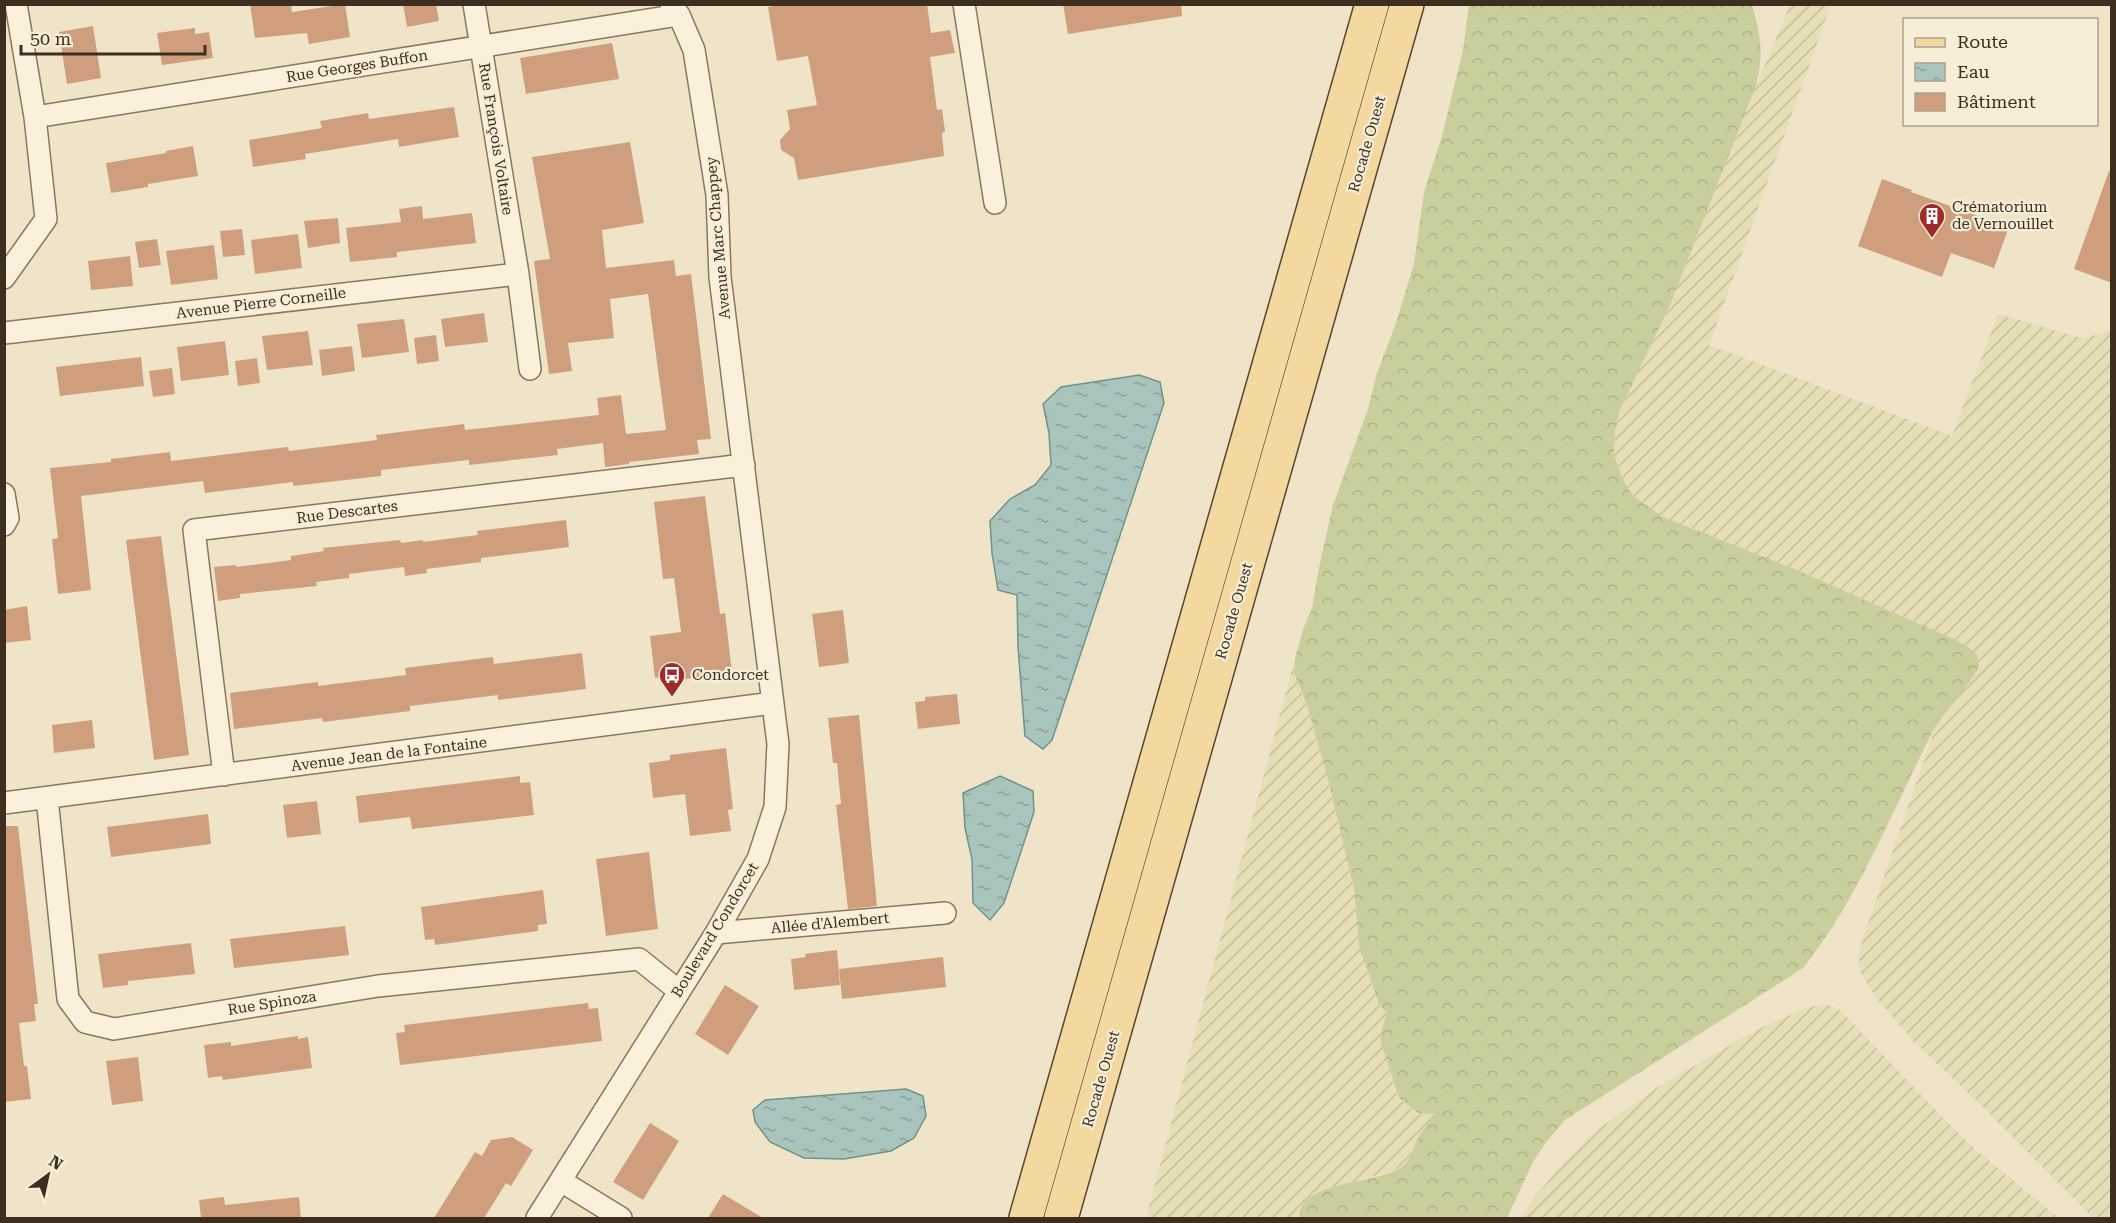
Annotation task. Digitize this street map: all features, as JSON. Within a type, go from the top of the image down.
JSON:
[{"type":"main road","points":[[1026,1218],[1372,4]]},
{"type":"main road","name":"Rocade Ouest","points":[[1061,1218],[1407,4]]},
{"type":"street","points":[[4,278],[46,219],[35,117],[16,4]]},
{"type":"street","name":"Rue François Voltaire","points":[[474,4],[518,274],[530,369]]},
{"type":"street","points":[[964,4],[994,203]]},
{"type":"street","name":"Rue Georges Buffon","points":[[35,117],[481,47],[678,8]]},
{"type":"street","name":"Avenue Marc Chappey","points":[[678,8],[694,50],[717,195],[720,277],[744,465]]},
{"type":"street","name":"Avenue Pierre Corneille","points":[[4,333],[518,274]]},
{"type":"street","name":"Boulevard Condorcet","points":[[537,1218],[716,933],[758,859],[775,807],[778,744],[744,465]]},
{"type":"street","name":"Rue Descartes","points":[[225,775],[194,530],[744,465]]},
{"type":"street","points":[[4,494],[8,518],[4,525]]},
{"type":"street","name":"Avenue Jean de la Fontaine","points":[[4,803],[773,704]]},
{"type":"street","name":"Rue Spinoza","points":[[47,798],[68,999],[85,1022],[114,1029],[378,986],[639,959],[679,990]]},
{"type":"street","name":"Allée d'Alembert","points":[[716,933],[945,913]]},
{"type":"street","points":[[561,1181],[621,1218]]},
{"type":"shaded area","points":[[1790,5],[1831,5],[1709,345],[1952,436],[1998,314],[2082,338],[2102,334],[2111,329],[2111,1218],[2093,1218],[1986,1110],[1913,1041],[1875,996],[1862,976],[1859,954],[1863,938],[1935,728],[1950,705],[1971,649],[1797,570],[1663,517],[1632,495],[1614,455],[1615,431],[1620,410],[1670,305]]},
{"type":"shaded area","points":[[1295,658],[1294,673],[1307,705],[1328,779],[1354,889],[1359,946],[1379,1004],[1387,1013],[1381,1032],[1381,1043],[1399,1098],[1418,1113],[1437,1114],[1418,1138],[1413,1152],[1403,1166],[1335,1187],[1298,1215],[1299,1218],[1146,1218]]},
{"type":"shaded area","points":[[1825,1004],[1838,1009],[1847,1017],[1975,1149],[2059,1218],[1521,1218],[1534,1198],[1588,1137],[1619,1114],[1658,1087],[1758,1029],[1809,1007]]},
{"type":"green space","points":[[1469,5],[1752,5],[1760,45],[1756,86],[1670,305],[1620,410],[1615,431],[1614,455],[1632,495],[1663,517],[1797,570],[1954,639],[1974,652],[1979,664],[1973,678],[1933,731],[1858,884],[1823,941],[1803,968],[1565,1120],[1533,1162],[1507,1218],[1299,1218],[1302,1205],[1312,1196],[1326,1189],[1379,1176],[1404,1165],[1419,1136],[1436,1114],[1418,1113],[1399,1098],[1381,1043],[1381,1032],[1387,1013],[1379,1004],[1359,946],[1354,889],[1328,779],[1307,705],[1294,673],[1295,658],[1312,608],[1333,505],[1368,409],[1376,376],[1396,323],[1414,264],[1424,192],[1442,136],[1463,50]]},
{"type":"water","points":[[1139,375],[1160,382],[1164,403],[1052,740],[1043,749],[1025,736],[1018,647],[1017,595],[998,590],[990,521],[1010,499],[1035,485],[1051,465],[1049,433],[1043,404],[1061,387]]},
{"type":"water","points":[[1000,776],[1033,791],[1034,812],[1004,903],[990,920],[973,903],[972,859],[965,828],[963,793]]},
{"type":"water","points":[[906,1089],[923,1096],[926,1116],[914,1138],[891,1151],[844,1159],[804,1158],[770,1142],[755,1122],[753,1110],[765,1100]]},
{"type":"building","points":[[250,4],[291,4],[292,12],[345,4],[350,37],[309,44],[307,33],[255,38]]},
{"type":"building","points":[[403,4],[436,4],[439,21],[407,27]]},
{"type":"building","points":[[783,4],[927,4],[931,33],[950,30],[955,53],[930,57],[937,110],[942,109],[945,132],[942,133],[944,156],[798,180],[794,158],[781,150],[780,140],[790,129],[787,110],[817,105],[808,56],[777,61],[768,7]]},
{"type":"building","points":[[1063,4],[1181,4],[1182,16],[1068,34]]},
{"type":"building","points":[[93,26],[101,78],[67,84],[59,32]]},
{"type":"building","points":[[195,28],[195,34],[209,32],[213,58],[162,65],[157,33]]},
{"type":"building","points":[[612,43],[619,79],[526,94],[520,58]]},
{"type":"building","points":[[454,107],[459,137],[399,147],[398,139],[305,154],[306,159],[253,167],[249,140],[322,128],[320,121],[368,113],[369,119]]},
{"type":"building","points":[[630,142],[644,223],[602,230],[606,268],[674,260],[676,276],[691,274],[711,439],[697,440],[699,454],[605,467],[603,443],[557,449],[558,455],[469,465],[469,460],[381,470],[381,476],[293,486],[293,482],[205,493],[203,481],[81,496],[91,590],[58,594],[52,539],[58,538],[50,468],[111,462],[111,459],[170,452],[171,461],[288,447],[289,451],[377,440],[376,435],[464,424],[465,430],[599,415],[597,398],[621,395],[626,434],[666,430],[648,294],[610,299],[614,338],[568,343],[572,371],[549,374],[534,261],[550,259],[532,157]]},
{"type":"building","points":[[193,146],[198,176],[111,193],[106,163]]},
{"type":"building","points":[[2109,171],[2112,171],[2112,283],[2074,269]]},
{"type":"building","name":"Crématorium de Vernouillet","points":[[1882,179],[1912,190],[1911,192],[2009,227],[1994,268],[1951,253],[1942,277],[1858,246]]},
{"type":"building","points":[[422,206],[423,219],[472,213],[476,243],[397,252],[397,257],[350,262],[346,228],[401,222],[399,209]]},
{"type":"building","points":[[338,218],[340,243],[308,248],[304,221]]},
{"type":"building","points":[[242,229],[245,255],[223,257],[220,231]]},
{"type":"building","points":[[298,234],[302,268],[255,274],[251,240]]},
{"type":"building","points":[[157,239],[161,265],[139,268],[135,242]]},
{"type":"building","points":[[214,245],[218,279],[171,285],[166,251]]},
{"type":"building","points":[[130,256],[133,286],[91,290],[88,261]]},
{"type":"building","points":[[484,313],[488,342],[445,347],[441,319]]},
{"type":"building","points":[[404,319],[409,352],[362,358],[357,324]]},
{"type":"building","points":[[308,331],[313,365],[267,370],[262,336]]},
{"type":"building","points":[[436,335],[439,361],[417,364],[414,338]]},
{"type":"building","points":[[225,341],[229,375],[181,381],[177,347]]},
{"type":"building","points":[[352,346],[355,371],[322,376],[319,350]]},
{"type":"building","points":[[141,357],[144,386],[60,396],[56,367]]},
{"type":"building","points":[[257,358],[260,383],[238,386],[235,361]]},
{"type":"building","points":[[172,368],[175,394],[153,397],[149,371]]},
{"type":"building","points":[[705,496],[720,614],[725,613],[732,673],[677,680],[676,675],[655,678],[650,636],[681,632],[674,578],[663,579],[654,502]]},
{"type":"building","points":[[566,520],[569,547],[481,558],[481,562],[426,569],[427,573],[405,576],[404,567],[349,574],[349,578],[316,582],[317,586],[240,594],[240,598],[218,601],[214,567],[236,565],[236,567],[291,560],[291,556],[324,551],[323,548],[400,540],[401,543],[423,540],[423,542],[478,535],[477,531]]},
{"type":"building","points":[[161,536],[189,755],[154,760],[126,540]]},
{"type":"building","points":[[27,606],[31,640],[4,643],[4,610]]},
{"type":"building","points":[[843,610],[849,663],[819,667],[812,614]]},
{"type":"building","points":[[582,653],[586,689],[498,700],[498,695],[410,706],[410,711],[323,722],[322,718],[234,729],[230,693],[318,682],[318,686],[406,675],[405,668],[493,657],[494,664]]},
{"type":"building","points":[[957,694],[960,724],[918,729],[915,702],[925,701],[925,697]]},
{"type":"building","points":[[859,715],[877,906],[848,909],[836,805],[841,804],[837,763],[833,763],[828,718]]},
{"type":"building","points":[[92,720],[95,748],[54,753],[52,725]]},
{"type":"building","points":[[726,748],[733,809],[728,810],[731,831],[690,836],[685,794],[653,798],[649,763],[670,760],[670,755]]},
{"type":"building","points":[[520,776],[520,783],[530,782],[534,815],[412,829],[410,817],[359,823],[356,796]]},
{"type":"building","points":[[317,801],[321,834],[287,838],[283,805]]},
{"type":"building","points":[[208,814],[211,844],[111,857],[107,827]]},
{"type":"building","points":[[4,826],[18,826],[38,1004],[34,1004],[36,1021],[19,1023],[31,1099],[4,1102]]},
{"type":"building","points":[[649,852],[658,929],[606,936],[596,859]]},
{"type":"building","points":[[543,890],[547,924],[538,925],[538,931],[435,945],[434,939],[425,940],[421,907]]},
{"type":"building","points":[[345,926],[349,955],[234,968],[230,939]]},
{"type":"building","points":[[191,943],[195,974],[128,981],[128,985],[103,988],[98,954]]},
{"type":"building","points":[[837,950],[840,985],[794,990],[791,959],[806,957],[805,954]]},
{"type":"building","points":[[943,957],[946,987],[842,999],[839,969]]},
{"type":"building","points":[[725,985],[759,1006],[728,1055],[695,1034]]},
{"type":"building","points":[[588,1003],[589,1009],[598,1008],[602,1041],[400,1065],[396,1033],[405,1032],[404,1025]]},
{"type":"building","points":[[298,1036],[298,1039],[308,1037],[312,1068],[223,1080],[222,1076],[208,1078],[204,1045],[231,1042],[231,1046]]},
{"type":"building","points":[[138,1057],[143,1101],[112,1105],[106,1061]]},
{"type":"building","points":[[650,1123],[679,1141],[643,1200],[613,1182]]},
{"type":"building","points":[[512,1137],[533,1150],[511,1186],[506,1183],[484,1218],[434,1218],[475,1152],[482,1156],[491,1140]]},
{"type":"building","points":[[723,1194],[763,1218],[708,1218]]},
{"type":"building","points":[[224,1197],[225,1205],[299,1197],[301,1218],[201,1218],[199,1200]]},
{"type":"place","name":"Crématorium de Vernouillet","points":[[1932,239]]},
{"type":"place","name":"Condorcet","points":[[672,698]]}]
